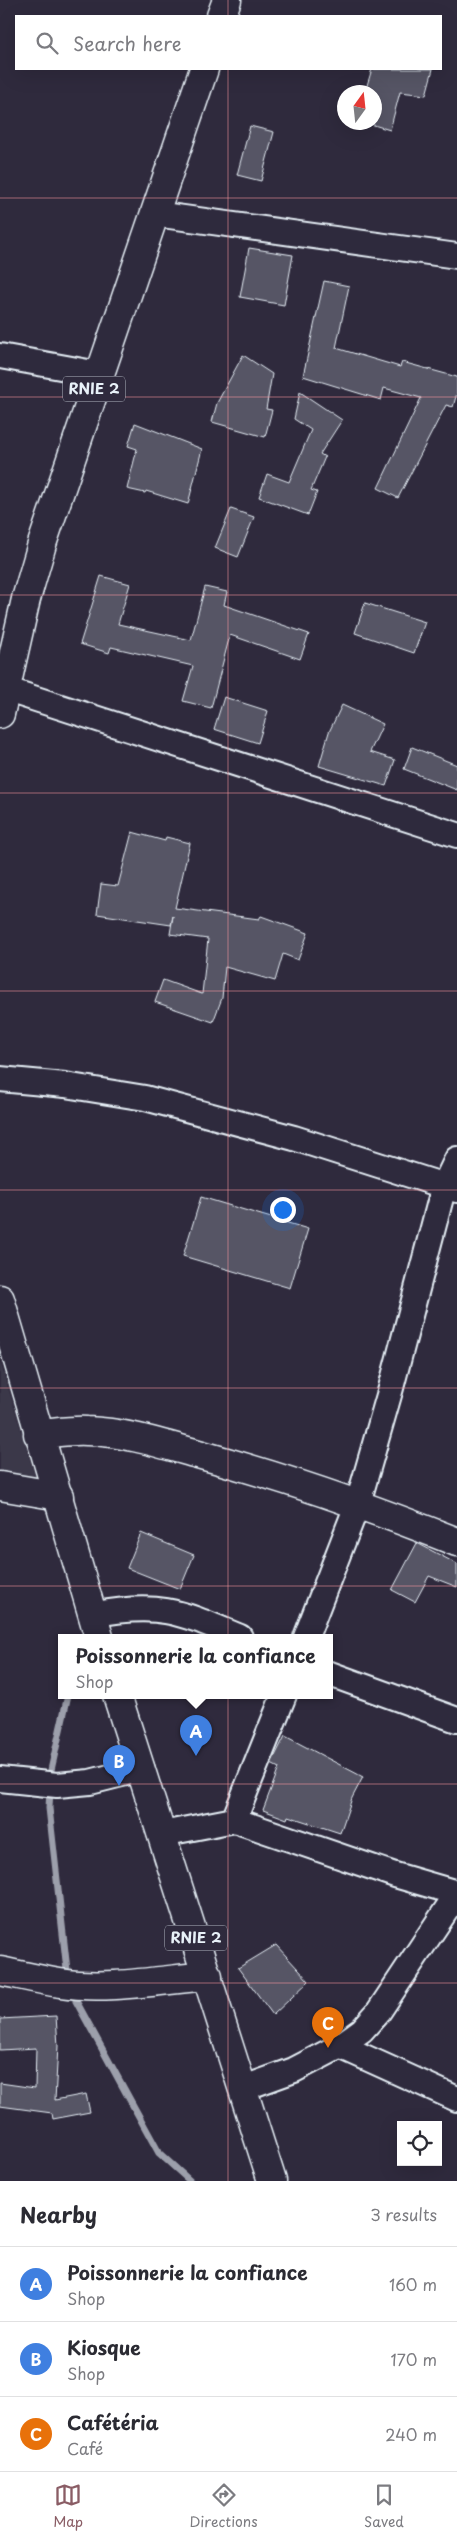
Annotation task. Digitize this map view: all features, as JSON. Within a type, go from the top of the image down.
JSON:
[{"type":"main road","points":[[221,15],[227,0]]},
{"type":"main road","name":"RNIE 2","points":[[2,701],[7,649],[204,70]]},
{"type":"main road","points":[[0,1299],[38,1434],[59,1496],[95,1626]]},
{"type":"main road","points":[[38,1434],[86,1430],[123,1435],[230,1463],[358,1503],[457,1542]]},
{"type":"main road","points":[[0,1486],[59,1496]]},
{"type":"main road","name":"RNIE 2","points":[[118,1699],[244,2088],[272,2181]]},
{"type":"main road","points":[[0,1971],[61,1984],[83,1985],[108,1985],[208,1976]]},
{"type":"street","points":[[155,214],[457,256]]},
{"type":"street","points":[[0,356],[99,374]]},
{"type":"street","points":[[2,701],[457,835]]},
{"type":"street","points":[[0,1079],[65,1086],[145,1098],[294,1138],[451,1188]]},
{"type":"street","points":[[307,1634],[358,1503],[451,1188],[457,1159]]},
{"type":"street","points":[[95,1626],[128,1608],[159,1608],[187,1615],[233,1634]]},
{"type":"street","points":[[333,1675],[457,1720]]},
{"type":"street","points":[[234,1820],[282,1699]]},
{"type":"street","points":[[0,1779],[56,1785],[90,1782],[142,1770]]},
{"type":"street","points":[[162,1834],[234,1820],[395,1875],[457,1893],[379,2011],[362,2030],[340,2046],[294,2070],[244,2088]]},
{"type":"street","points":[[340,2046],[457,2099]]},
{"type":"shaded area","points":[[0,1361],[36,1478],[0,1472]]},
{"type":"building","points":[[372,70],[433,70],[426,95],[400,92],[390,130],[382,128],[382,85],[367,85]]},
{"type":"building","points":[[250,126],[274,132],[261,181],[237,175]]},
{"type":"building","points":[[249,248],[293,255],[284,305],[240,297]]},
{"type":"building","points":[[324,281],[349,286],[336,348],[400,367],[402,362],[457,377],[457,393],[453,407],[446,405],[398,498],[378,488],[421,398],[384,388],[381,400],[303,376]]},
{"type":"building","points":[[243,355],[272,374],[266,409],[272,410],[265,437],[212,422],[217,403]]},
{"type":"building","points":[[300,392],[342,420],[320,454],[325,457],[311,490],[317,492],[308,515],[259,497],[267,474],[289,482],[311,430],[294,419]]},
{"type":"building","points":[[135,423],[202,449],[188,504],[146,491],[145,493],[127,489],[137,449],[128,446]]},
{"type":"building","points":[[231,509],[254,517],[238,557],[215,548]]},
{"type":"building","points":[[101,576],[130,584],[118,624],[191,640],[205,587],[227,592],[224,605],[309,634],[300,659],[230,635],[211,708],[183,701],[193,666],[111,647],[109,653],[80,644]]},
{"type":"building","points":[[365,603],[425,622],[414,653],[355,633]]},
{"type":"building","points":[[224,697],[268,711],[258,743],[214,729]]},
{"type":"building","points":[[342,705],[383,724],[370,752],[395,760],[386,786],[319,766],[329,732]]},
{"type":"building","points":[[412,747],[457,765],[457,790],[404,769]]},
{"type":"building","points":[[132,832],[165,841],[166,837],[190,843],[175,908],[259,919],[261,916],[308,933],[298,960],[283,954],[275,981],[225,967],[222,998],[213,1022],[155,1002],[163,980],[202,994],[208,939],[170,934],[173,916],[171,925],[97,914],[101,884],[118,886]]},
{"type":"building","points":[[201,1197],[308,1229],[290,1288],[183,1256]]},
{"type":"building","points":[[141,1533],[194,1555],[180,1589],[127,1568]]},
{"type":"building","points":[[417,1543],[457,1564],[457,1587],[429,1576],[415,1602],[392,1590]]},
{"type":"building","points":[[285,1736],[363,1777],[352,1798],[340,1833],[288,1816],[287,1819],[263,1810],[279,1768],[271,1764]]},
{"type":"building","points":[[276,1945],[309,1981],[273,2015],[238,1968]]},
{"type":"building","points":[[56,2016],[58,2046],[55,2100],[86,2094],[90,2112],[53,2119],[52,2113],[0,2106],[0,2083],[35,2088],[36,2048],[0,2050],[0,2019]]},
{"type":"waterway","points":[[67,1699],[51,1770],[49,1808],[67,1970]]},
{"type":"waterway","points":[[76,2001],[159,2153],[190,2181]]},
{"type":"place","name":"Poissonnerie la confiance","points":[[196,1756]]},
{"type":"place","name":"Kiosque","points":[[119,1786]]},
{"type":"place","name":"Cafétéria","points":[[328,2048]]}]
